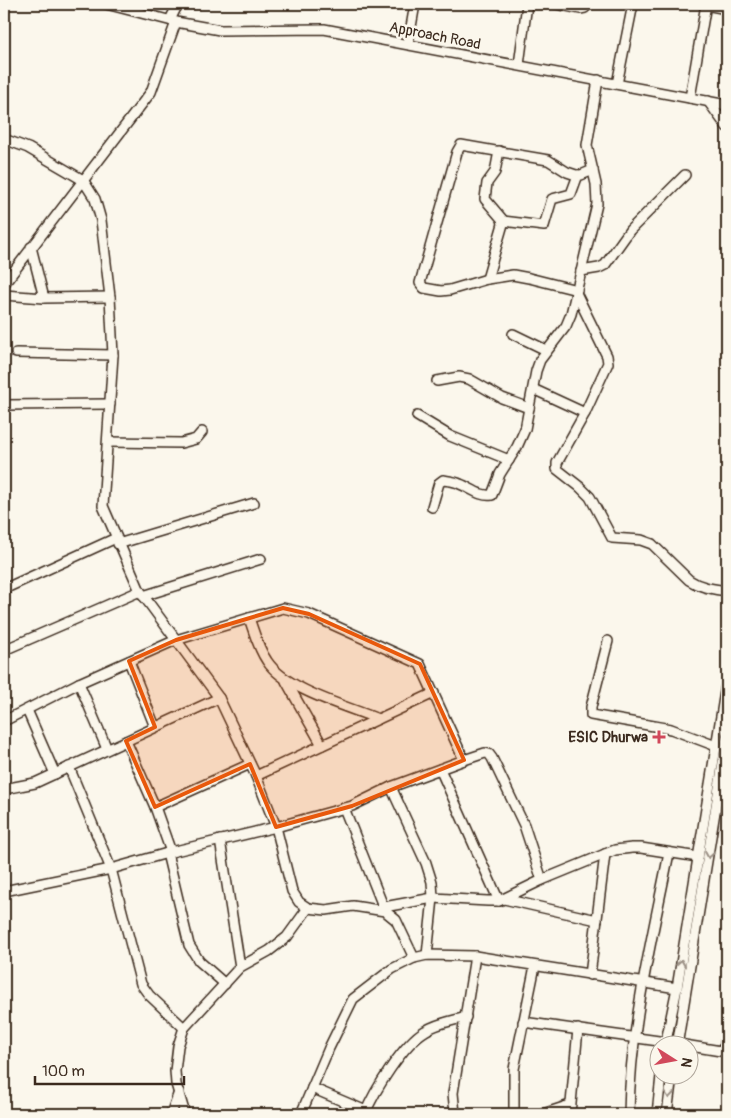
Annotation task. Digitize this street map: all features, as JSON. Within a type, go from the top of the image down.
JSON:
[{"type":"street","name":"Approach Road","points":[[106,4],[173,21],[220,30],[324,29],[727,106]]},
{"type":"street","points":[[4,284],[151,92],[178,4]]},
{"type":"street","points":[[408,44],[415,4]]},
{"type":"street","points":[[519,65],[527,4]]},
{"type":"street","points":[[556,4],[580,9],[585,8],[588,4]]},
{"type":"street","points":[[616,84],[633,4]]},
{"type":"street","points":[[690,98],[706,4],[727,9]]},
{"type":"street","points":[[432,507],[439,483],[444,480],[459,483],[476,492],[491,496],[500,474],[522,438],[538,365],[546,350],[569,321],[597,204],[598,194],[587,150],[587,139],[598,80]]},
{"type":"street","points":[[708,101],[727,127]]},
{"type":"street","points":[[4,138],[28,148],[83,180],[95,199],[101,220],[110,297],[113,356],[103,506],[117,541],[142,593],[219,698],[256,776],[276,827],[292,891],[299,902],[308,908],[326,910],[353,906],[384,909],[434,898],[501,900],[596,920]]},
{"type":"street","points":[[593,170],[578,175],[567,172],[551,161],[463,145],[458,148],[420,282],[424,288],[445,291],[487,279],[521,276],[576,291],[608,360],[607,367],[585,413],[556,468],[590,497],[610,536],[614,539],[634,539],[648,542],[657,548],[695,584],[727,591]]},
{"type":"street","points":[[499,151],[495,172],[487,182],[485,199],[503,222],[544,226],[552,199],[571,194],[578,175]]},
{"type":"street","points":[[581,270],[599,268],[605,265],[630,230],[685,175]]},
{"type":"street","points":[[487,279],[503,222]]},
{"type":"street","points":[[32,247],[44,298]]},
{"type":"street","points":[[4,295],[44,298],[110,297]]},
{"type":"street","points":[[513,334],[546,350]]},
{"type":"street","points":[[16,353],[113,356]]},
{"type":"street","points":[[437,381],[459,377],[468,378],[502,398],[529,408]]},
{"type":"street","points":[[533,389],[585,413]]},
{"type":"street","points":[[5,406],[110,404]]},
{"type":"street","points":[[417,416],[450,436],[509,460]]},
{"type":"street","points":[[108,442],[181,443],[196,439],[202,432]]},
{"type":"street","points":[[4,589],[117,541],[254,503]]},
{"type":"street","points":[[4,650],[142,593],[261,559]]},
{"type":"street","points":[[4,721],[79,683],[176,640],[283,608],[309,614],[420,664],[464,760]]},
{"type":"street","points":[[249,618],[267,662],[285,679],[298,687],[378,719]]},
{"type":"street","points":[[608,641],[591,707],[590,713],[592,715],[671,729],[716,746]]},
{"type":"street","points":[[129,661],[155,727]]},
{"type":"street","points":[[285,679],[322,746]]},
{"type":"street","points":[[667,1036],[727,679]]},
{"type":"street","points":[[79,683],[107,749]]},
{"type":"street","points":[[256,776],[434,693]]},
{"type":"street","points":[[4,789],[35,783],[219,698]]},
{"type":"street","points":[[27,710],[55,774]]},
{"type":"street","points":[[678,1036],[727,738]]},
{"type":"street","points":[[126,741],[155,807],[169,852],[189,945],[199,961],[225,984]]},
{"type":"street","points":[[4,891],[112,869],[169,852],[276,827],[344,808],[391,788],[485,753],[489,754],[492,758],[524,825],[542,880]]},
{"type":"street","points":[[155,807],[250,764]]},
{"type":"street","points":[[69,767],[112,869],[141,984],[149,995],[184,1028]]},
{"type":"street","points":[[440,769],[501,900]]},
{"type":"street","points":[[391,788],[426,863],[432,882],[434,898],[427,955]]},
{"type":"street","points":[[707,801],[727,805]]},
{"type":"street","points":[[344,808],[384,909],[396,920],[414,958]]},
{"type":"street","points":[[220,840],[240,967]]},
{"type":"street","points":[[501,900],[542,880],[614,850],[632,848],[698,857]]},
{"type":"street","points":[[629,1114],[629,1090],[634,1037],[669,853]]},
{"type":"street","points":[[590,975],[605,854]]},
{"type":"street","points":[[185,1114],[176,1084],[175,1062],[184,1028],[240,967],[279,944],[294,929],[308,908]]},
{"type":"street","points":[[301,1114],[329,1048],[353,999],[392,969],[414,958],[427,955],[475,956],[676,988]]},
{"type":"street","points":[[455,1114],[453,1093],[475,956]]},
{"type":"street","points":[[514,1114],[514,1069],[535,966]]},
{"type":"street","points":[[312,1088],[365,1113],[382,1082],[412,1042],[427,1029],[466,1017]]},
{"type":"street","points":[[523,1022],[648,1040]]},
{"type":"street","points":[[543,1114],[570,1110],[578,1029]]},
{"type":"street","points":[[698,1047],[726,1052],[727,1033]]},
{"type":"street","points":[[657,1114],[660,1086]]},
{"type":"street","points":[[667,1114],[671,1086]]},
{"type":"street","points":[[171,1114],[179,1092]]},
{"type":"highlighted area","points":[[283,608],[309,614],[420,664],[464,760],[352,806],[276,827],[250,764],[155,807],[126,741],[155,727],[129,661],[176,640]]},
{"type":"place","name":"ESIC Dhurwa","points":[[659,737]]}]
